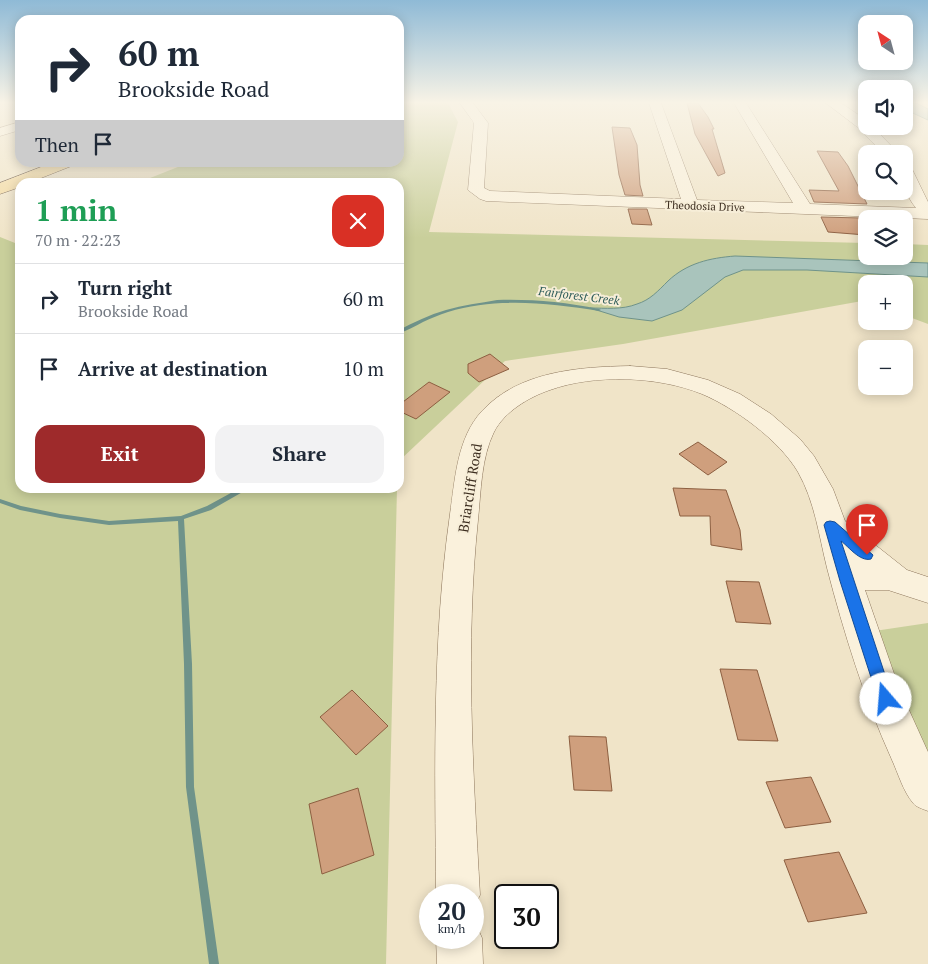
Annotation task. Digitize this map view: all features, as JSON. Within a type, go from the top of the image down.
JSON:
[{"type":"main road","points":[[0,178],[30,167]]},
{"type":"main road","points":[[28,178],[56,167]]},
{"type":"main road","points":[[0,189],[15,183]]},
{"type":"street","name":"Theodosia Drive","points":[[479,148],[476,190],[482,195],[491,197],[805,210],[928,213]]},
{"type":"street","points":[[671,148],[691,205]]},
{"type":"street","points":[[767,148],[805,210]]},
{"type":"street","points":[[913,190],[917,199],[928,213]]},
{"type":"street","name":"Briarcliff Road","points":[[458,884],[453,744],[455,620],[463,525],[474,450],[480,432],[490,417],[504,404],[538,386],[574,375],[594,373],[658,374],[704,385],[725,394],[753,413],[793,447],[814,475],[821,490],[846,581],[886,699],[919,776],[928,791]]},
{"type":"street","points":[[830,525],[896,578]]},
{"type":"street","points":[[846,581],[870,576],[896,578],[928,590]]},
{"type":"street","points":[[460,949],[460,964]]},
{"type":"green space","points":[[404,148],[451,148],[429,232],[858,243],[858,265],[913,265],[913,244],[928,245],[928,324],[913,318],[913,275],[858,275],[858,302],[623,344],[505,361],[404,456],[404,178],[150,178],[178,167],[404,167]]},
{"type":"green space","points":[[0,237],[15,243],[15,493],[397,493],[386,964],[0,964]]},
{"type":"green space","points":[[928,623],[928,773],[861,633]]},
{"type":"water","points":[[735,256],[858,260],[858,265],[913,265],[913,262],[928,263],[928,277],[807,270],[743,270],[725,277],[682,310],[652,321],[619,317],[590,308],[619,308],[637,304],[650,298],[683,270],[699,262]]},
{"type":"building","points":[[615,148],[637,148],[640,185],[643,196],[625,195],[619,175]]},
{"type":"building","points":[[703,148],[718,148],[725,173],[718,176]]},
{"type":"building","points":[[817,151],[838,152],[848,166],[858,186],[858,200],[865,200],[867,204],[814,202],[809,190],[839,191]]},
{"type":"building","points":[[628,209],[647,209],[652,225],[632,224]]},
{"type":"building","points":[[821,217],[858,218],[858,234],[828,232]]},
{"type":"building","points":[[490,354],[509,369],[479,382],[468,373],[468,364]]},
{"type":"building","points":[[429,382],[450,392],[416,419],[404,413],[404,401]]},
{"type":"building","points":[[698,442],[727,462],[708,475],[679,454]]},
{"type":"building","points":[[673,488],[726,490],[740,530],[742,550],[711,545],[710,516],[680,516]]},
{"type":"building","points":[[726,581],[759,582],[771,624],[736,622]]},
{"type":"building","points":[[720,669],[757,670],[778,741],[738,740]]},
{"type":"building","points":[[352,690],[388,726],[356,755],[320,717]]},
{"type":"building","points":[[569,736],[606,737],[612,791],[574,790]]},
{"type":"building","points":[[811,777],[831,822],[785,828],[766,782]]},
{"type":"building","points":[[358,788],[374,855],[322,874],[309,804]]},
{"type":"building","points":[[839,852],[867,913],[808,922],[784,860]]},
{"type":"waterway","name":"Fairforest Creek","points":[[404,330],[447,311],[497,302],[547,302],[599,310]]},
{"type":"waterway","name":"Fairforest Creek","points":[[181,518],[209,508],[235,493]]},
{"type":"waterway","name":"Fairforest Creek","points":[[0,501],[20,508],[109,523],[181,518]]},
{"type":"waterway","points":[[181,518],[188,664],[190,787],[214,964]]},
{"type":"route","points":[[867,555],[830,525],[846,581],[886,699]]}]
